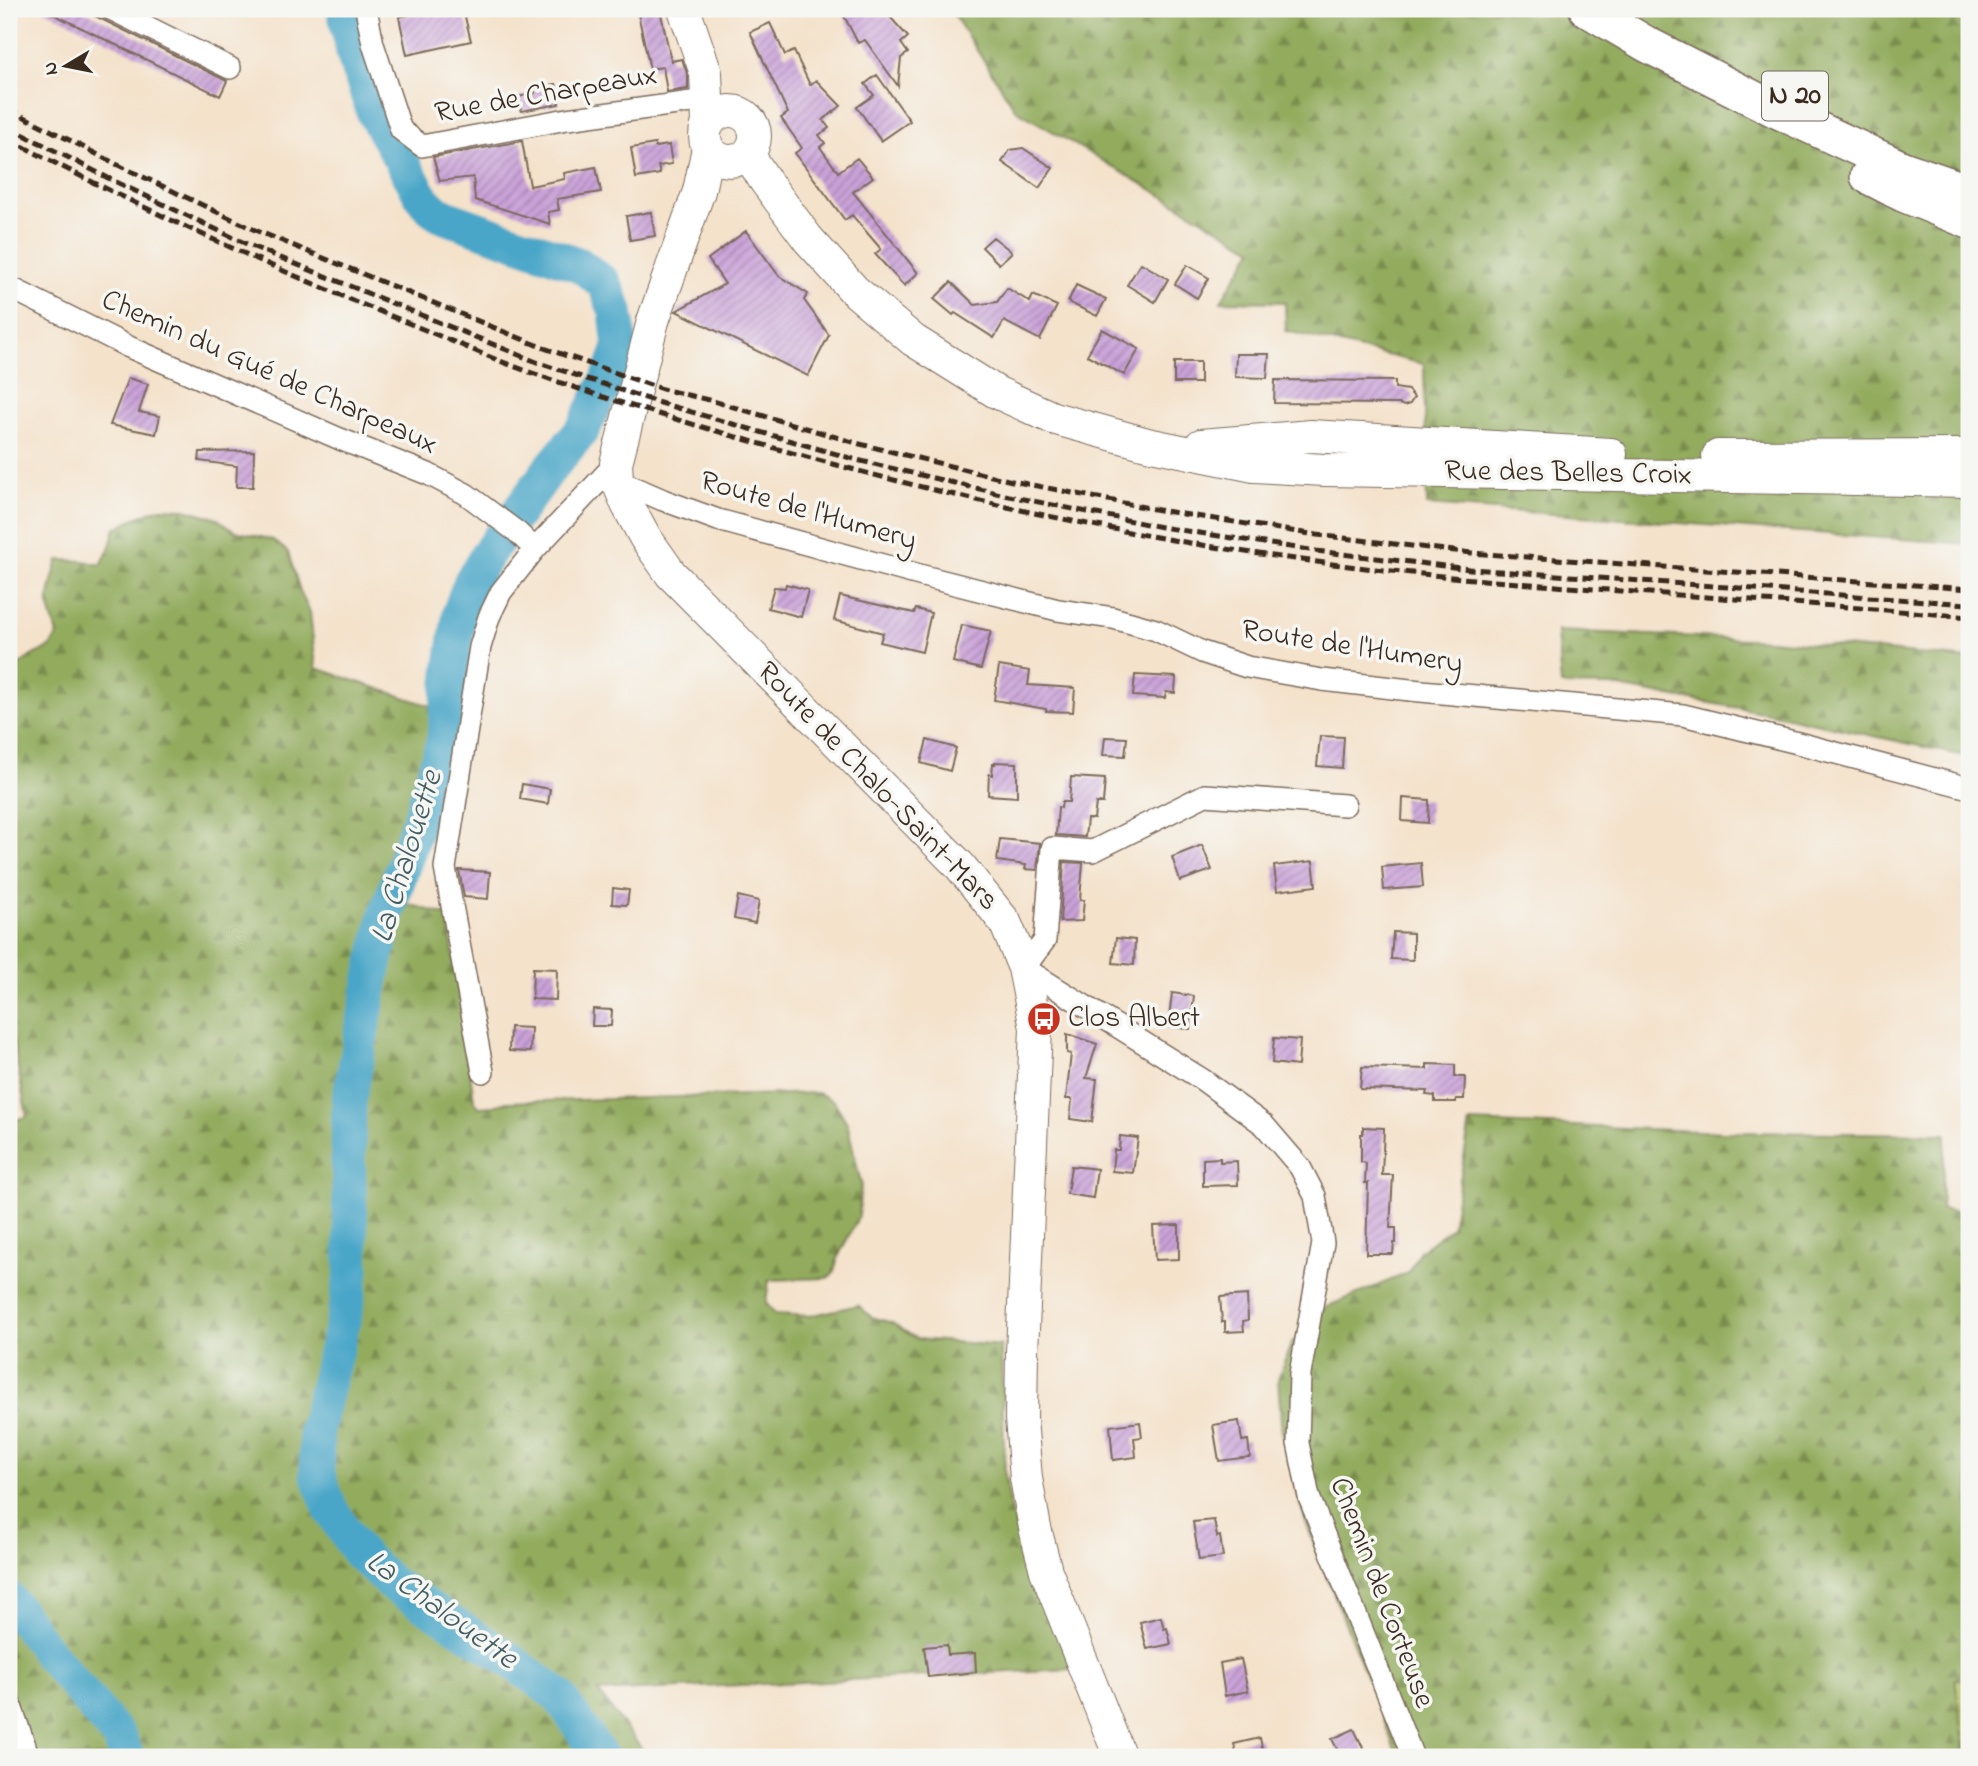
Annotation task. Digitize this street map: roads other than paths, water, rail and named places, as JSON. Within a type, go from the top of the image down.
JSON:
[{"type":"main road","name":"Rue des Belles Croix","points":[[684,9],[719,124],[808,239],[854,290],[913,340],[996,392],[1053,418],[1147,444],[1169,448],[1253,453],[1325,470],[1969,481]]},
{"type":"main road","name":"N 20","points":[[1587,9],[1648,45],[1774,109],[1903,169],[1969,192]]},
{"type":"main road","name":"N 20","points":[[1628,9],[1652,24],[1788,93],[1969,169]]},
{"type":"main road","points":[[1774,109],[1869,177],[1969,221]]},
{"type":"main road","points":[[617,471],[653,321],[699,191],[719,124]]},
{"type":"main road","name":"Rue des Belles Croix","points":[[1253,453],[1311,436],[1637,456],[1969,454]]},
{"type":"main road","name":"Route de Chalo-Saint-Mars","points":[[617,471],[626,503],[645,537],[671,574],[960,866],[1004,922],[1024,968],[1036,1028],[1022,1352],[1021,1419],[1026,1478],[1046,1571],[1120,1757]]},
{"type":"street","points":[[111,9],[230,68]]},
{"type":"street","name":"Rue de Charpeaux","points":[[366,9],[373,44],[401,130],[422,146],[567,118],[719,124]]},
{"type":"street","name":"Chemin du Gué de Charpeaux","points":[[9,288],[129,347],[340,439],[428,474],[466,495],[536,550]]},
{"type":"street","points":[[483,1072],[445,868],[480,647],[489,617],[502,592],[536,550],[617,471]]},
{"type":"street","name":"Route de l'Humery","points":[[617,471],[663,500],[718,520],[1017,600],[1058,610],[1112,618],[1156,630],[1202,652],[1247,667],[1397,689],[1683,715],[1969,788]]},
{"type":"street","points":[[1024,968],[1045,940],[1052,848],[1093,851],[1205,795],[1345,804]]},
{"type":"street","name":"Chemin de Corteuse","points":[[1024,968],[1203,1080],[1264,1125],[1300,1167],[1315,1196],[1323,1243],[1300,1374],[1298,1443],[1308,1497],[1413,1757]]},
{"type":"street","points":[[9,1701],[29,1757]]},
{"type":"waterway","name":"La Chalouette","points":[[344,9],[354,56],[374,114],[425,202],[448,218],[580,265],[604,283],[616,311],[620,348],[610,375],[583,429],[548,471],[489,552],[471,581],[460,611],[444,739],[386,915],[349,1100],[352,1270],[346,1309],[316,1430],[317,1473],[331,1510],[358,1552],[392,1584],[503,1655],[558,1695],[601,1757]]},
{"type":"waterway","points":[[9,1599],[49,1654],[119,1737],[127,1757]]},
{"type":"railway","points":[[9,109],[116,164],[255,230],[544,348],[662,389],[860,444],[1012,481],[1164,511],[1317,535],[1472,553],[1969,589]]},
{"type":"railway","points":[[9,127],[249,245],[539,363],[657,402],[857,460],[1009,496],[1161,527],[1316,551],[1470,569],[1969,604]]},
{"type":"railway","points":[[9,139],[206,236],[508,364],[695,425],[958,496],[1173,540],[1398,572],[1969,617]]},
{"type":"place","name":"Clos Albert","points":[[1044,1019]]}]
